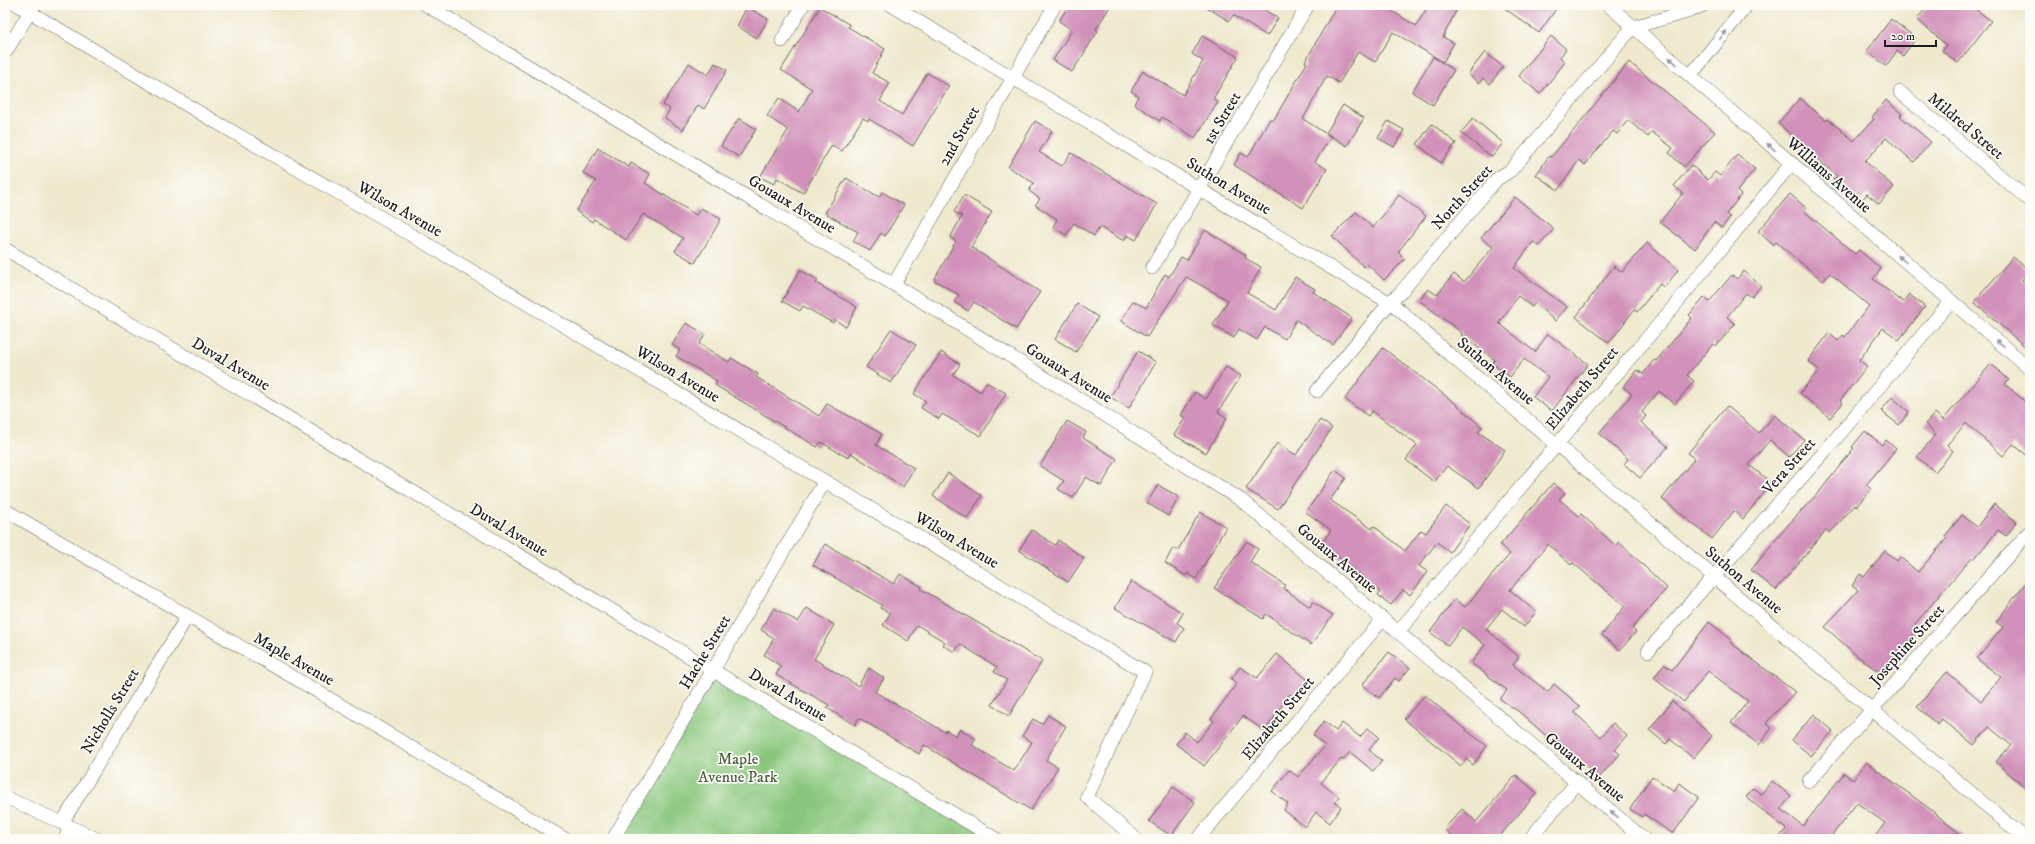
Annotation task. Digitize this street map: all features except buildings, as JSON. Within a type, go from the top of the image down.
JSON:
[{"type":"street","name":"Gouaux Avenue","points":[[426,5],[894,284],[1242,500],[1644,839]]},
{"type":"street","points":[[782,41],[803,5]]},
{"type":"street","name":"Suthon Avenue","points":[[891,5],[1390,302],[1556,445],[2026,839]]},
{"type":"street","name":"2nd Street","points":[[894,284],[1012,77],[1055,5]]},
{"type":"street","name":"1st Street","points":[[1152,268],[1308,5]]},
{"type":"street","name":"Williams Avenue","points":[[1608,5],[2030,369]]},
{"type":"street","points":[[1633,27],[1687,12],[1703,5]]},
{"type":"street","points":[[1690,76],[1747,5]]},
{"type":"street","points":[[5,53],[27,7]]},
{"type":"street","name":"Wilson Avenue","points":[[27,7],[202,114],[432,247],[1145,672],[1087,797],[1136,839]]},
{"type":"street","name":"North Street","points":[[1317,391],[1390,302],[1401,292],[1497,179],[1511,170],[1633,27]]},
{"type":"street","name":"Mildred Street","points":[[1900,92],[2030,201]]},
{"type":"street","name":"Elizabeth Street","points":[[1398,632],[1791,164]]},
{"type":"street","name":"Duval Avenue","points":[[5,249],[996,839]]},
{"type":"street","name":"Vera Street","points":[[1648,651],[1833,442],[1951,301]]},
{"type":"street","name":"Hache Street","points":[[613,839],[825,481]]},
{"type":"street","name":"Maple Avenue","points":[[5,510],[310,687],[566,839]]},
{"type":"street","name":"Josephine Street","points":[[1809,781],[2030,531]]},
{"type":"street","name":"Nicholls Street","points":[[65,839],[66,825],[187,617]]},
{"type":"street","name":"Elizabeth Street","points":[[1198,839],[1383,619]]},
{"type":"street","points":[[1530,839],[1577,782]]},
{"type":"street","points":[[5,797],[97,839]]},
{"type":"green space","name":"Maple Avenue Park","points":[[713,670],[996,839],[613,839]]}]
